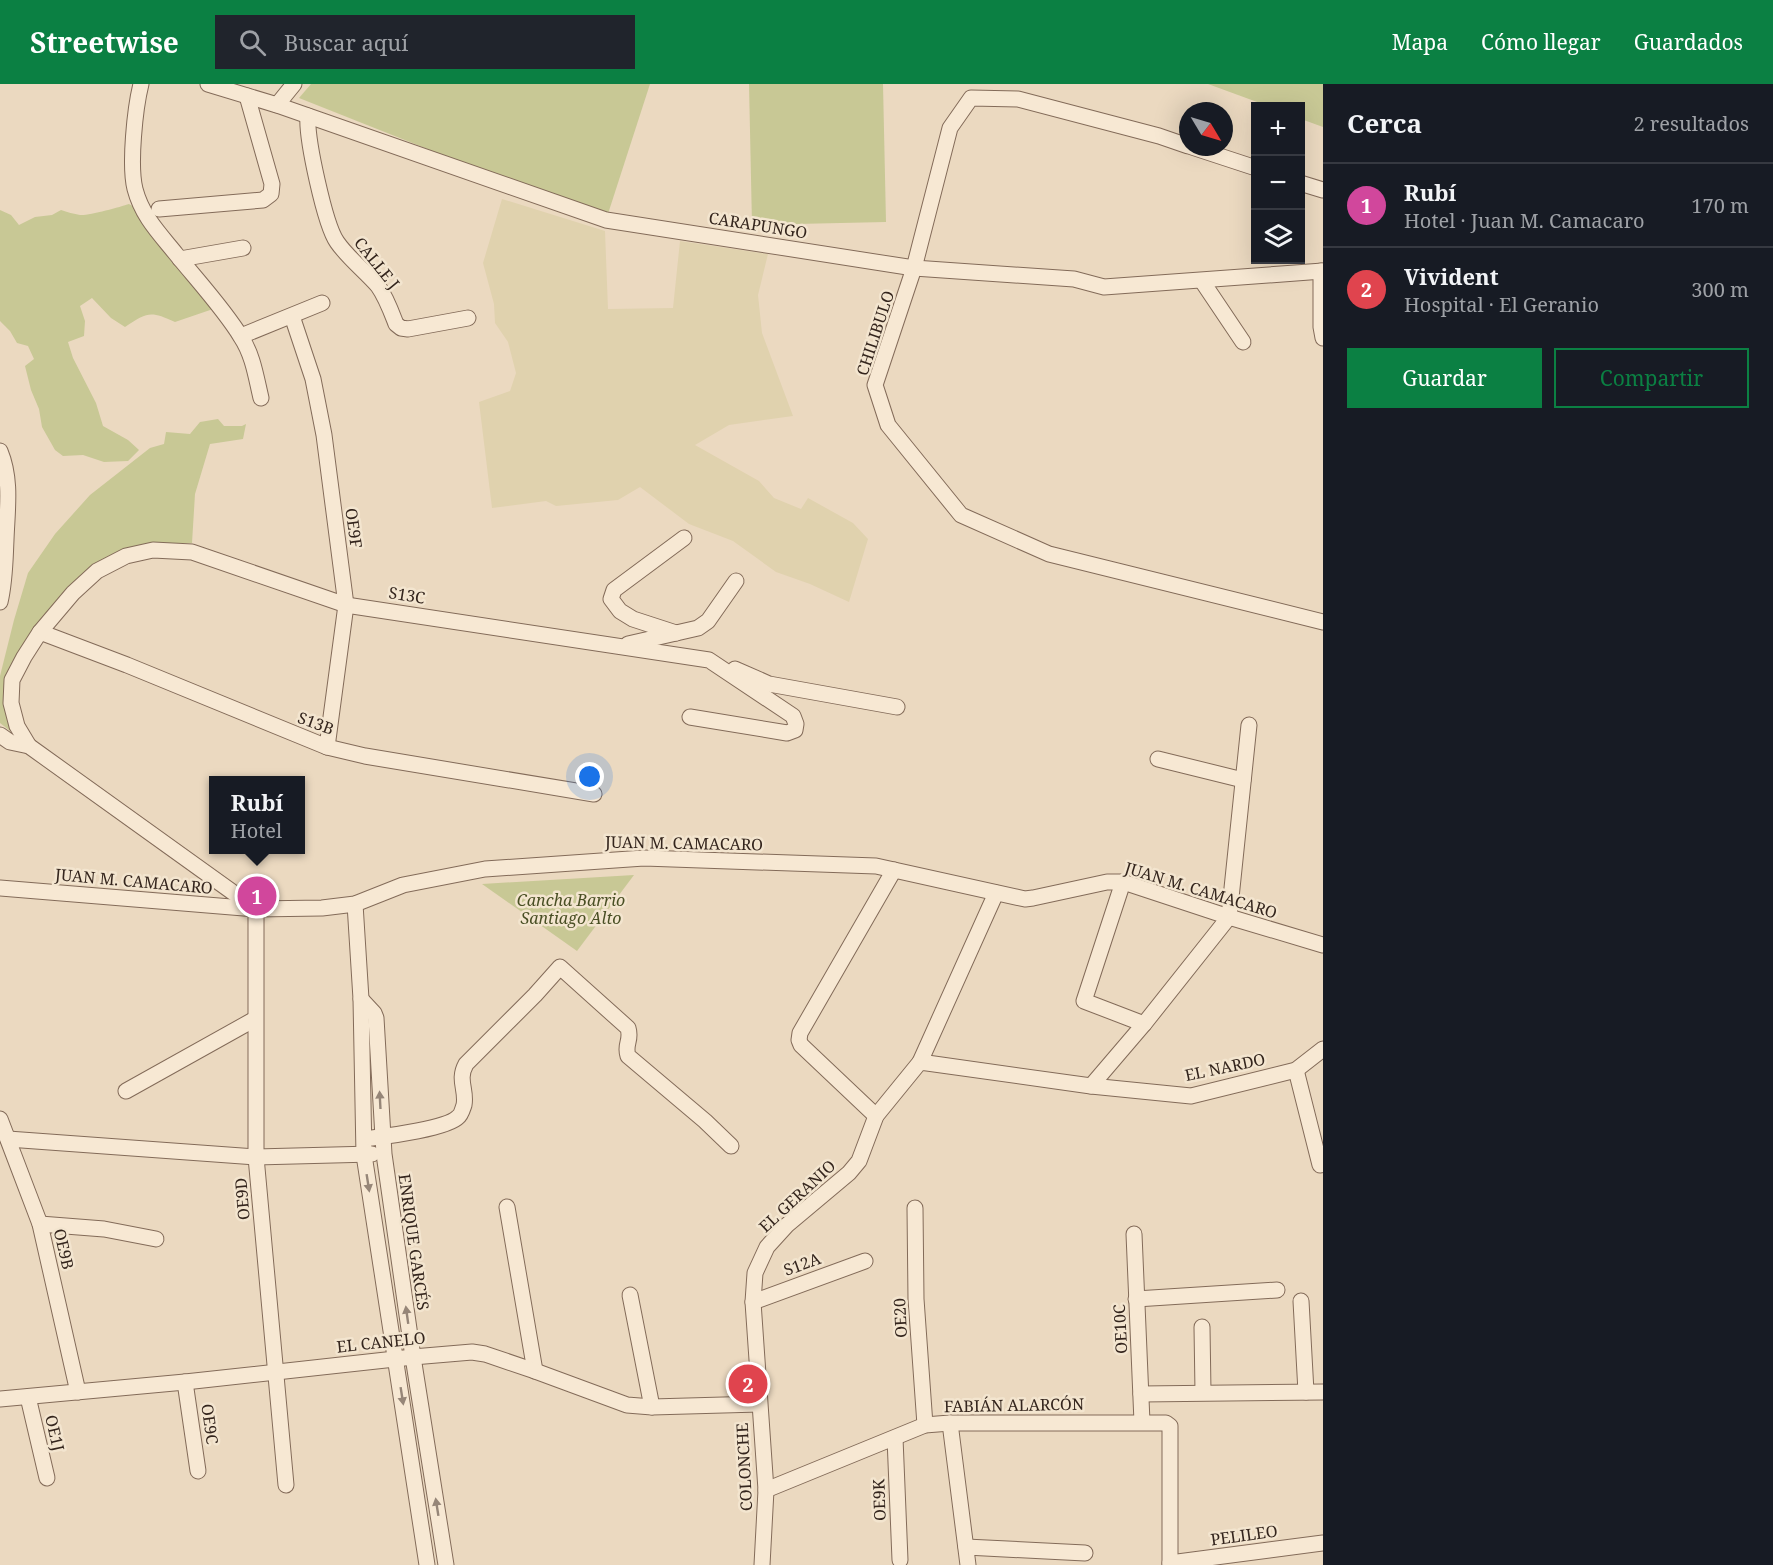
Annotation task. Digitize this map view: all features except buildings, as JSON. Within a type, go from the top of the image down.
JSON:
[{"type":"street","points":[[141,84],[137,100],[134,151],[135,188],[147,218],[241,336],[254,366],[261,398]]},
{"type":"street","name":"CARAPUNGO","points":[[208,84],[277,105],[606,220],[914,268],[1074,279],[1104,287],[1322,271]]},
{"type":"street","points":[[277,105],[294,84]]},
{"type":"street","points":[[159,209],[262,200],[271,194],[272,184],[247,96]]},
{"type":"street","name":"CHILIBULO","points":[[1179,142],[1018,99],[971,98],[950,128],[914,268],[875,385],[888,424],[961,515],[1049,555],[1323,622]]},
{"type":"street","name":"CALLE J","points":[[308,116],[307,126],[315,169],[336,240],[378,287],[396,324],[408,329],[468,318]]},
{"type":"street","name":"CHILIBULO","points":[[1220,156],[1251,166]]},
{"type":"street","points":[[1305,185],[1323,190]]},
{"type":"street","points":[[180,259],[243,248]]},
{"type":"street","points":[[1322,271],[1323,338]]},
{"type":"street","points":[[1202,281],[1243,342]]},
{"type":"street","points":[[241,336],[322,303]]},
{"type":"street","name":"OE9F","points":[[292,316],[318,401],[346,605],[327,747]]},
{"type":"street","points":[[0,451],[9,488],[4,586],[0,602]]},
{"type":"street","points":[[676,633],[633,619],[620,611],[611,599],[614,590],[684,538]]},
{"type":"street","name":"S13C","points":[[29,746],[17,726],[11,703],[12,680],[24,657],[40,632],[97,571],[126,556],[153,550],[192,552],[346,605],[709,660],[793,716],[796,724],[795,730],[787,733],[690,717]]},
{"type":"street","points":[[620,646],[698,628],[708,621],[735,581]]},
{"type":"street","name":"S13B","points":[[40,632],[327,747],[365,756],[594,794]]},
{"type":"street","points":[[709,660],[769,684],[897,707]]},
{"type":"street","points":[[920,1062],[1090,1086],[1144,1024],[1229,917],[1249,725]]},
{"type":"street","points":[[0,735],[10,742],[29,746],[256,909]]},
{"type":"street","points":[[1158,759],[1243,780]]},
{"type":"street","name":"JUAN M. CAMACARO","points":[[0,888],[256,909],[322,908],[355,904],[403,885],[485,869],[625,858],[876,866],[1025,899],[1107,882],[1123,882],[1229,917],[1321,940]]},
{"type":"street","points":[[876,1116],[801,1045],[799,1040],[800,1033],[894,870]]},
{"type":"street","points":[[1123,882],[1084,1001],[1144,1024]]},
{"type":"street","name":"EL GERANIO","points":[[759,1404],[753,1302],[755,1273],[768,1247],[787,1225],[849,1173],[859,1161],[876,1116],[920,1062],[996,893]]},
{"type":"street","name":"ENRIQUE GARCÉS","points":[[355,904],[361,999],[364,1155],[427,1565]]},
{"type":"street","name":"OE9D","points":[[256,909],[256,1157],[286,1485]]},
{"type":"street","points":[[363,1139],[446,1125],[459,1117],[465,1103],[462,1070],[466,1064],[560,967],[628,1028],[630,1037],[626,1047],[628,1056],[731,1146]]},
{"type":"street","name":"ENRIQUE GARCÉS","points":[[361,999],[376,1018],[384,1154],[446,1565]]},
{"type":"street","points":[[126,1091],[255,1019]]},
{"type":"street","name":"EL NARDO","points":[[1090,1086],[1191,1096],[1296,1070],[1323,1049]]},
{"type":"street","points":[[1296,1070],[1320,1166]]},
{"type":"street","name":"OE9B","points":[[0,1119],[40,1224],[78,1392]]},
{"type":"street","points":[[8,1139],[256,1157],[384,1154]]},
{"type":"street","points":[[507,1207],[535,1371]]},
{"type":"street","name":"OE20","points":[[915,1208],[916,1299],[925,1425]]},
{"type":"street","points":[[40,1224],[104,1229],[156,1239]]},
{"type":"street","name":"OE10C","points":[[1134,1234],[1142,1422]]},
{"type":"street","name":"S12A","points":[[753,1302],[865,1261]]},
{"type":"street","points":[[1136,1299],[1276,1290]]},
{"type":"street","points":[[630,1294],[652,1407]]},
{"type":"street","points":[[1301,1301],[1306,1392]]},
{"type":"street","points":[[1202,1327],[1203,1392]]},
{"type":"street","name":"EL CANELO","points":[[0,1399],[185,1382],[413,1356],[472,1352],[485,1354],[535,1371],[627,1405],[652,1407],[759,1404]]},
{"type":"street","name":"OE9C","points":[[185,1382],[198,1471]]},
{"type":"street","points":[[1141,1394],[1323,1392]]},
{"type":"street","name":"OE1J","points":[[28,1397],[47,1478]]},
{"type":"street","name":"COLONCHE","points":[[759,1404],[766,1490],[762,1565]]},
{"type":"street","points":[[950,1423],[968,1565]]},
{"type":"street","name":"FABIÁN ALARCÓN","points":[[766,1490],[925,1425],[1166,1423],[1170,1426],[1170,1564]]},
{"type":"street","name":"OE9K","points":[[895,1438],[900,1560]]},
{"type":"street","name":"PELILEO","points":[[1170,1564],[1323,1543]]},
{"type":"street","points":[[966,1546],[1085,1553]]},
{"type":"shaded area","points":[[502,199],[605,231],[608,309],[673,308],[680,241],[768,254],[758,295],[762,333],[793,416],[729,425],[695,445],[759,481],[774,498],[801,509],[808,498],[853,523],[868,539],[849,602],[810,584],[776,572],[733,541],[689,524],[640,487],[618,500],[556,506],[546,501],[492,508],[479,402],[510,391],[516,373],[508,342],[495,323],[494,304],[483,263]]},
{"type":"green space","points":[[311,84],[650,84],[606,220],[299,98]]},
{"type":"green space","points":[[749,84],[883,84],[886,222],[752,225]]},
{"type":"green space","points":[[1208,84],[1323,84],[1323,127],[1305,120],[1305,102],[1257,102]]},
{"type":"green space","points":[[129,204],[139,210],[216,308],[175,322],[160,316],[144,316],[125,327],[111,318],[92,298],[80,306],[85,321],[84,336],[68,342],[73,358],[96,403],[103,426],[128,440],[139,450],[128,461],[104,462],[83,455],[63,456],[55,450],[42,427],[39,409],[25,366],[34,359],[28,346],[17,343],[0,321],[0,210],[11,215],[19,225],[35,217],[52,215],[61,210],[84,215]]},
{"type":"green space","points":[[218,419],[224,426],[246,424],[243,439],[210,444],[195,494],[192,543],[153,543],[123,549],[18,654],[14,734],[0,723],[0,676],[28,573],[55,534],[90,495],[150,448],[164,444],[166,432],[190,434],[200,422]]},
{"type":"green space","name":"Cancha Barrio Santiago Alto","points":[[634,875],[577,951],[482,884]]},
{"type":"place","name":"Rubí","points":[[257,896]]},
{"type":"place","name":"Vivident","points":[[748,1384]]}]
